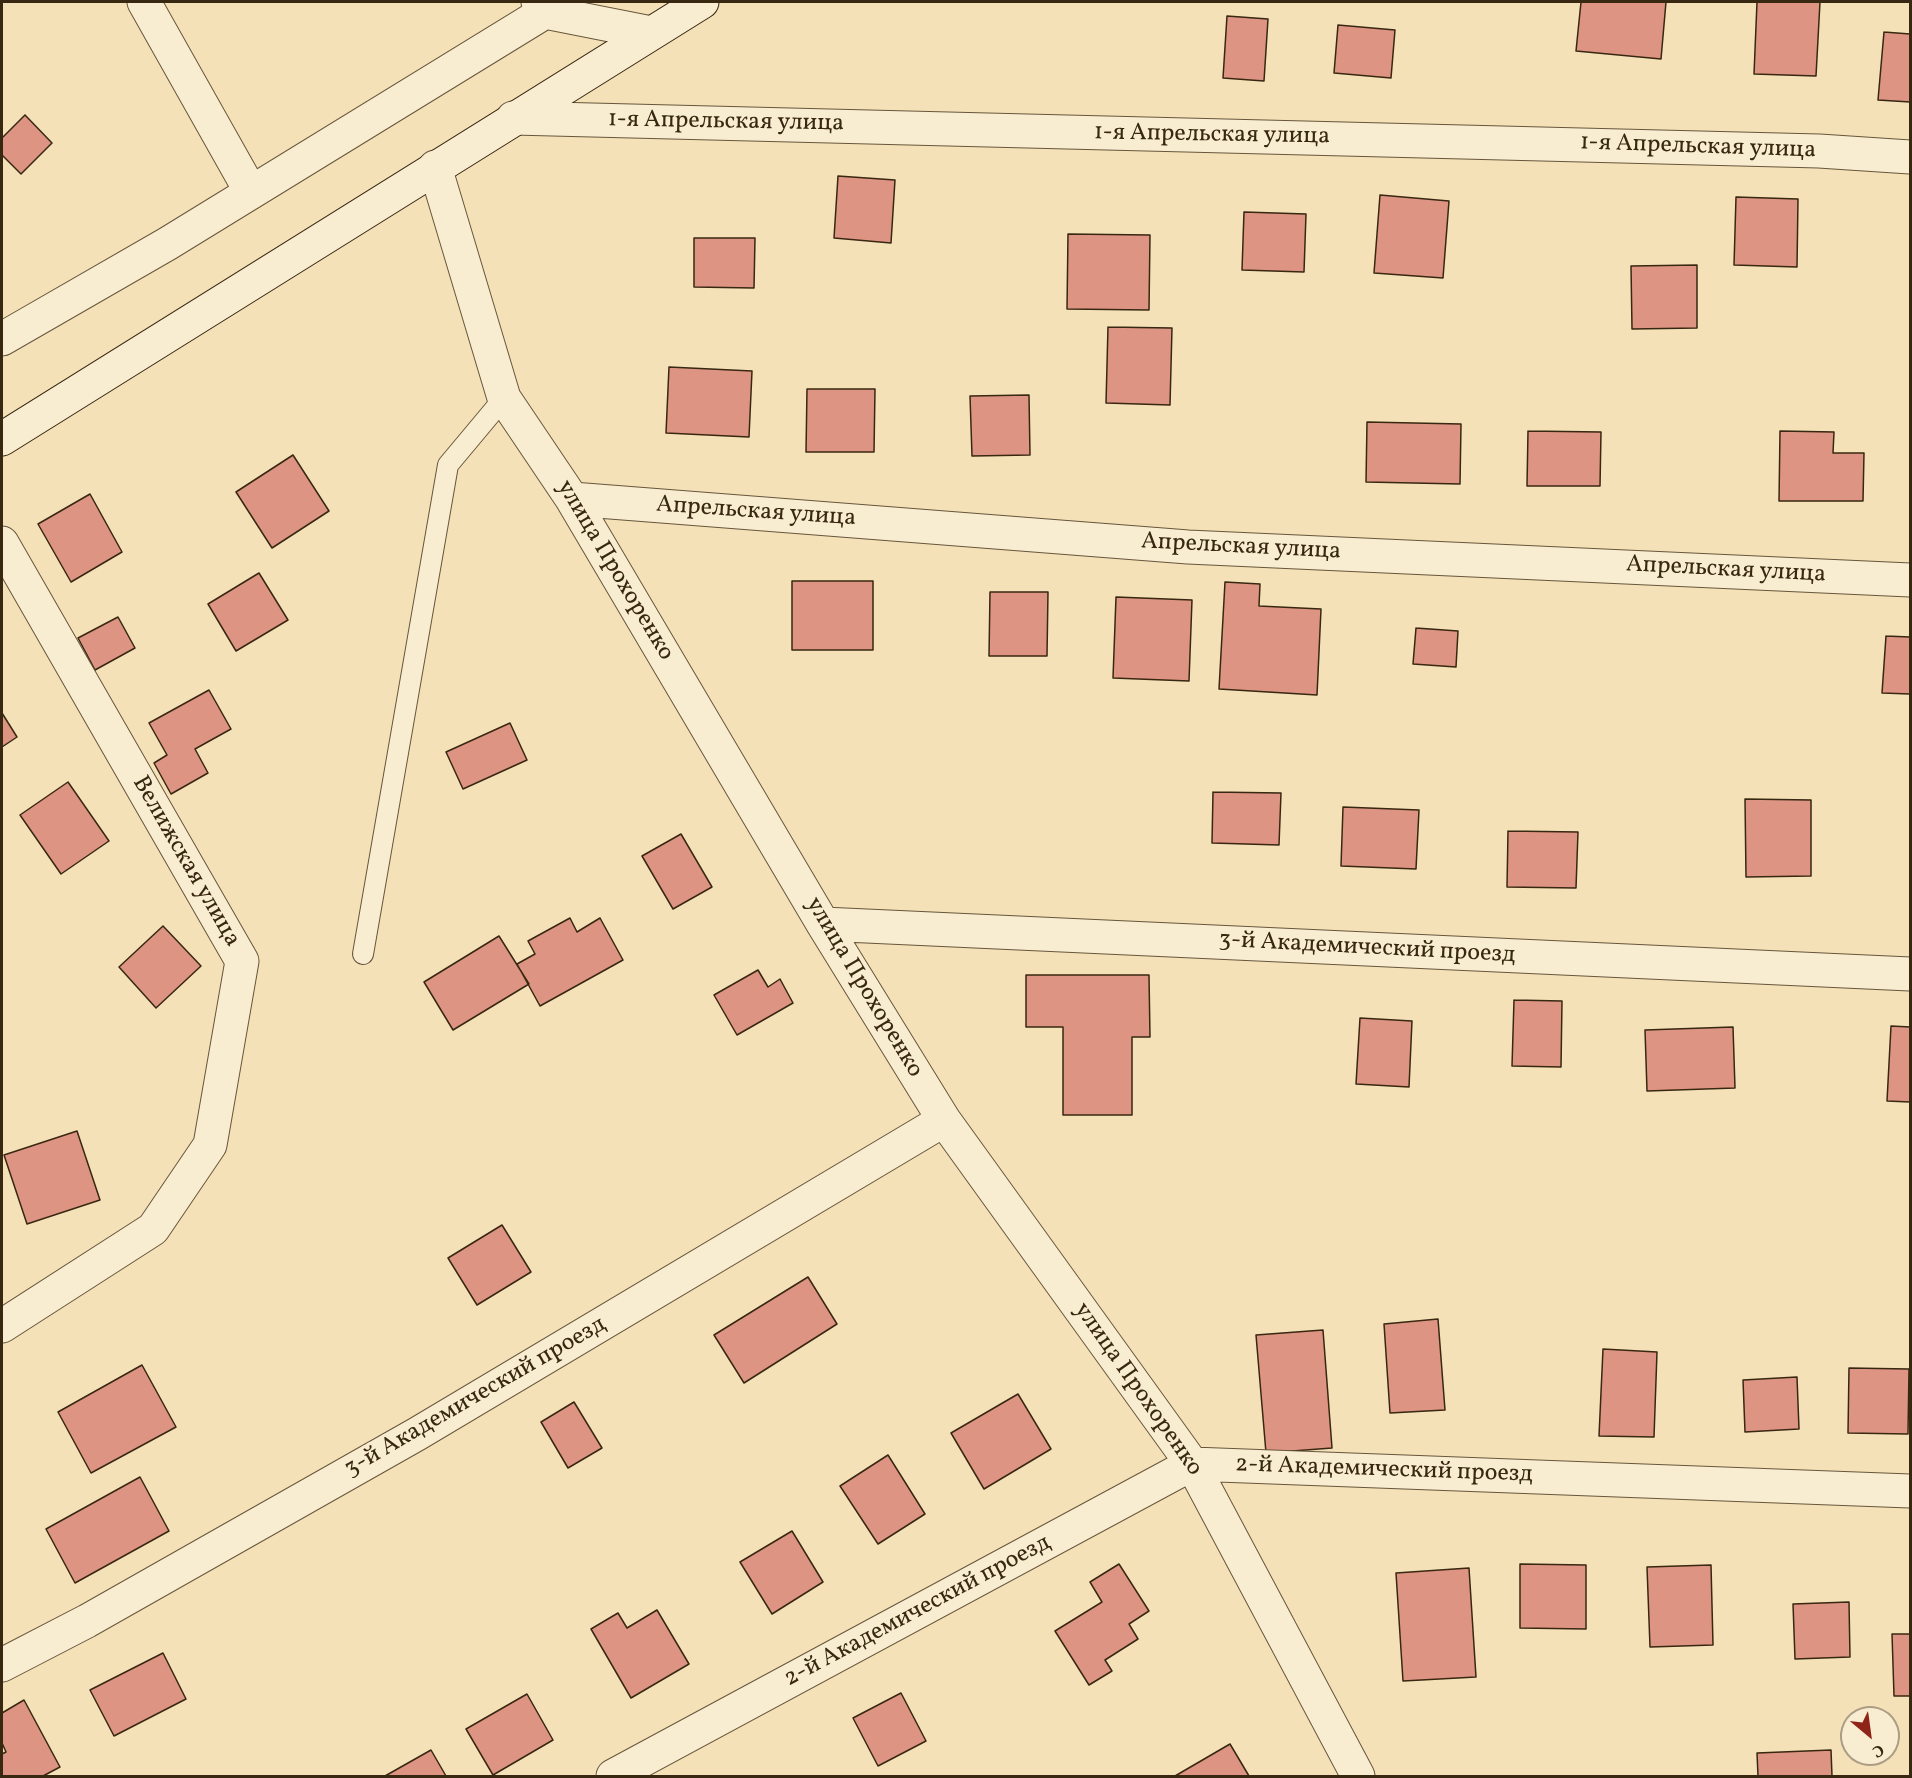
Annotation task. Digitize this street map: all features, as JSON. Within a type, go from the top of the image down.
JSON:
[{"type":"street","points":[[144,2],[250,192]]},
{"type":"street","points":[[2,439],[702,2]]},
{"type":"street","points":[[2,339],[167,244],[542,7],[651,33]]},
{"type":"street","name":"1-я Апрельская улица","points":[[513,118],[1819,151],[1911,157]]},
{"type":"street","name":"улица Прохоренко","points":[[435,167],[504,398],[572,499],[823,924],[944,1120],[1192,1464],[1358,1776]]},
{"type":"street","name":"Апрельская улица","points":[[572,499],[1188,546],[1911,580]]},
{"type":"street","name":"Велижская улица","points":[[2,543],[242,961],[210,1145],[153,1229],[2,1326]]},
{"type":"street","name":"3-й Академический проезд","points":[[823,924],[1911,974]]},
{"type":"street","name":"3-й Академический проезд","points":[[2,1665],[87,1621],[417,1434],[944,1120]]},
{"type":"street","name":"2-й Академический проезд","points":[[613,1776],[1192,1464],[1911,1491]]},
{"type":"lane","points":[[363,954],[448,465],[504,398]]},
{"type":"building","points":[[1581,2],[1666,2],[1661,59],[1576,51]]},
{"type":"building","points":[[1757,2],[1820,2],[1816,76],[1754,74]]},
{"type":"building","points":[[1227,16],[1268,19],[1264,81],[1223,78]]},
{"type":"building","points":[[1338,25],[1395,30],[1391,78],[1334,73]]},
{"type":"building","points":[[1884,32],[1910,34],[1910,102],[1878,100]]},
{"type":"building","points":[[25,115],[52,143],[21,174],[2,155],[2,138]]},
{"type":"building","points":[[838,176],[895,180],[891,243],[834,238]]},
{"type":"building","points":[[1380,195],[1449,201],[1443,278],[1374,273]]},
{"type":"building","points":[[1736,197],[1798,199],[1797,267],[1734,265]]},
{"type":"building","points":[[1244,212],[1306,214],[1304,272],[1242,270]]},
{"type":"building","points":[[1068,234],[1150,235],[1149,310],[1067,309]]},
{"type":"building","points":[[694,238],[755,238],[754,288],[694,287]]},
{"type":"building","points":[[1697,265],[1697,328],[1632,329],[1631,266]]},
{"type":"building","points":[[1108,327],[1172,328],[1170,405],[1106,403]]},
{"type":"building","points":[[669,367],[752,371],[749,437],[666,433]]},
{"type":"building","points":[[807,389],[875,389],[874,452],[806,452]]},
{"type":"building","points":[[1029,395],[1030,455],[972,456],[970,396]]},
{"type":"building","points":[[1367,422],[1461,424],[1460,484],[1366,482]]},
{"type":"building","points":[[1528,431],[1601,432],[1600,486],[1527,486]]},
{"type":"building","points":[[1780,431],[1834,432],[1833,453],[1864,453],[1863,501],[1779,501]]},
{"type":"building","points":[[293,455],[329,511],[272,548],[236,492]]},
{"type":"building","points":[[90,494],[122,552],[71,582],[38,524]]},
{"type":"building","points":[[259,573],[288,620],[236,651],[208,604]]},
{"type":"building","points":[[792,581],[873,581],[873,650],[792,650]]},
{"type":"building","points":[[1225,582],[1260,584],[1259,606],[1321,609],[1317,695],[1219,689]]},
{"type":"building","points":[[990,592],[1048,592],[1047,656],[989,656]]},
{"type":"building","points":[[1116,597],[1192,600],[1189,681],[1113,678]]},
{"type":"building","points":[[118,617],[135,648],[95,670],[78,638]]},
{"type":"building","points":[[1416,628],[1458,631],[1456,667],[1413,664]]},
{"type":"building","points":[[1886,636],[1910,637],[1910,694],[1882,693]]},
{"type":"building","points":[[209,690],[231,729],[195,749],[208,773],[171,794],[154,763],[167,755],[149,723]]},
{"type":"building","points":[[2,713],[17,737],[2,747]]},
{"type":"building","points":[[510,723],[527,760],[463,789],[446,752]]},
{"type":"building","points":[[68,782],[109,841],[61,874],[20,815]]},
{"type":"building","points":[[1213,792],[1281,793],[1279,845],[1212,843]]},
{"type":"building","points":[[1745,799],[1811,800],[1811,876],[1746,877]]},
{"type":"building","points":[[1343,807],[1419,810],[1416,869],[1341,866]]},
{"type":"building","points":[[1508,831],[1578,832],[1576,888],[1507,887]]},
{"type":"building","points":[[681,834],[712,887],[673,909],[642,856]]},
{"type":"building","points":[[570,918],[577,932],[600,918],[623,960],[540,1006],[517,964],[535,954],[528,941]]},
{"type":"building","points":[[163,926],[201,966],[156,1008],[119,967]]},
{"type":"building","points":[[499,936],[529,984],[453,1030],[424,982]]},
{"type":"building","points":[[758,970],[768,987],[780,979],[793,1003],[737,1035],[714,995]]},
{"type":"building","points":[[1026,975],[1149,975],[1150,1037],[1132,1037],[1132,1115],[1063,1115],[1063,1027],[1026,1027]]},
{"type":"building","points":[[1514,1000],[1562,1001],[1561,1067],[1512,1066]]},
{"type":"building","points":[[1360,1018],[1412,1021],[1409,1087],[1356,1084]]},
{"type":"building","points":[[1891,1026],[1910,1027],[1910,1102],[1887,1101]]},
{"type":"building","points":[[1733,1027],[1735,1088],[1647,1091],[1645,1030]]},
{"type":"building","points":[[77,1131],[100,1200],[27,1224],[4,1155]]},
{"type":"building","points":[[502,1225],[531,1272],[477,1305],[448,1258]]},
{"type":"building","points":[[808,1277],[837,1324],[744,1383],[714,1335]]},
{"type":"building","points":[[1438,1319],[1445,1410],[1390,1413],[1384,1324]]},
{"type":"building","points":[[1323,1330],[1332,1448],[1266,1453],[1256,1335]]},
{"type":"building","points":[[1603,1349],[1657,1352],[1654,1437],[1599,1436]]},
{"type":"building","points":[[142,1365],[176,1427],[91,1473],[58,1412]]},
{"type":"building","points":[[1849,1368],[1909,1369],[1908,1434],[1848,1433]]},
{"type":"building","points":[[1797,1377],[1799,1429],[1745,1432],[1743,1380]]},
{"type":"building","points":[[1018,1394],[1051,1449],[984,1489],[951,1433]]},
{"type":"building","points":[[574,1402],[602,1448],[568,1468],[541,1422]]},
{"type":"building","points":[[888,1455],[925,1514],[878,1544],[840,1486]]},
{"type":"building","points":[[140,1477],[169,1531],[75,1583],[46,1529]]},
{"type":"building","points":[[792,1531],[823,1582],[772,1614],[740,1562]]},
{"type":"building","points":[[1119,1564],[1149,1611],[1129,1624],[1138,1639],[1105,1660],[1112,1671],[1089,1685],[1055,1631],[1102,1602],[1090,1582]]},
{"type":"building","points":[[1520,1564],[1586,1565],[1586,1629],[1520,1628]]},
{"type":"building","points":[[1711,1565],[1713,1645],[1650,1647],[1647,1567]]},
{"type":"building","points":[[1469,1568],[1476,1677],[1403,1681],[1396,1573]]},
{"type":"building","points":[[1849,1602],[1850,1657],[1795,1659],[1793,1604]]},
{"type":"building","points":[[657,1610],[689,1664],[631,1698],[591,1629],[618,1613],[627,1628]]},
{"type":"building","points":[[1892,1634],[1910,1634],[1910,1696],[1894,1696]]},
{"type":"building","points":[[163,1653],[186,1699],[114,1736],[90,1690]]},
{"type":"building","points":[[901,1693],[926,1741],[878,1766],[853,1718]]},
{"type":"building","points":[[527,1694],[553,1740],[493,1775],[466,1729]]},
{"type":"building","points":[[24,1700],[60,1767],[43,1776],[2,1776],[2,1754],[6,1752],[2,1743],[2,1713]]},
{"type":"building","points":[[1230,1744],[1249,1776],[1175,1776]]},
{"type":"building","points":[[431,1750],[446,1776],[385,1776]]},
{"type":"building","points":[[1831,1750],[1832,1776],[1758,1776],[1757,1753]]}]
